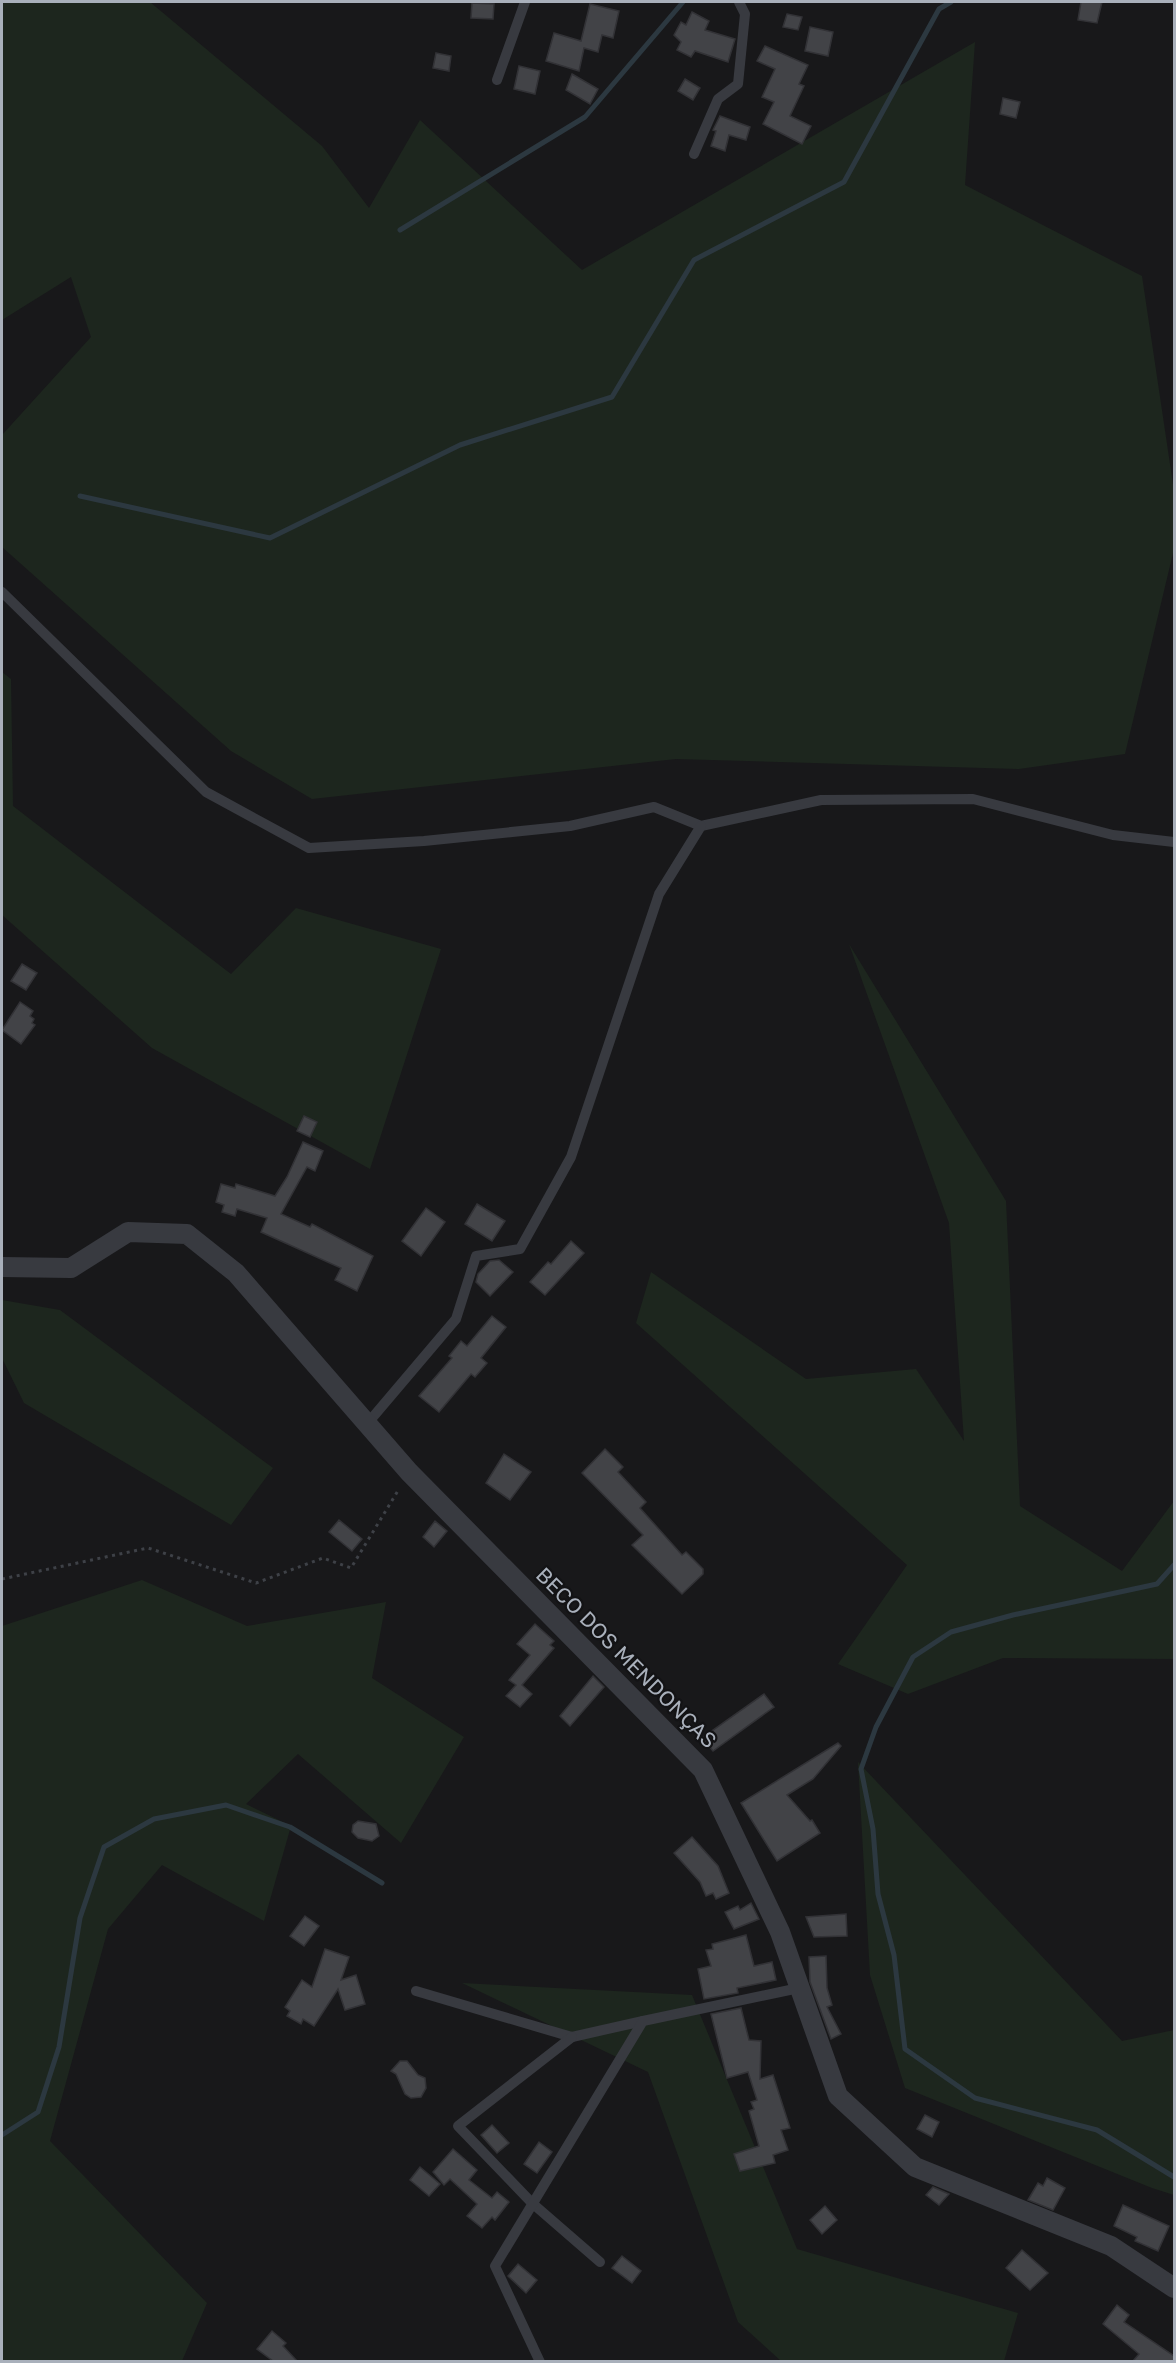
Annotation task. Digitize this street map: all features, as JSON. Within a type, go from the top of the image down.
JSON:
[{"type":"street","name":"BECO DOS MENDONÇAS","points":[[2,1267],[71,1268],[128,1232],[187,1234],[236,1273],[409,1472],[703,1770],[780,1932],[837,2096],[915,2167],[1111,2246],[1174,2288]]},
{"type":"lane","points":[[497,80],[525,2]]},
{"type":"lane","points":[[694,154],[718,99],[738,84],[745,14],[739,2]]},
{"type":"lane","points":[[2,592],[206,792],[309,848],[424,841],[570,826],[654,807],[701,826],[821,800],[973,799],[1113,836],[1174,842]]},
{"type":"lane","points":[[367,1424],[456,1319],[476,1256],[520,1249],[532,1228],[571,1157],[659,894],[701,826]]},
{"type":"lane","points":[[600,2262],[532,2204],[458,2126],[572,2037],[800,1988]]},
{"type":"lane","points":[[416,1991],[572,2037]]},
{"type":"lane","points":[[540,2361],[495,2266],[643,2021]]},
{"type":"path","points":[[2,1579],[148,1548],[256,1583],[323,1558],[351,1568],[409,1472]]},
{"type":"shaded area","points":[[2,2],[150,2],[322,146],[369,208],[420,120],[582,270],[975,42],[965,185],[1142,276],[1174,491],[1174,549],[1125,754],[1019,769],[676,759],[312,799],[231,751],[2,547],[2,435],[91,337],[71,277],[2,320]]},
{"type":"shaded area","points":[[2,672],[11,679],[13,806],[231,974],[296,908],[441,949],[370,1169],[152,1048],[2,915]]},
{"type":"shaded area","points":[[849,944],[1006,1201],[1020,1506],[1122,1571],[1174,1501],[1174,1659],[1003,1658],[908,1694],[838,1664],[907,1565],[636,1323],[651,1272],[806,1379],[916,1369],[964,1441],[949,1223]]},
{"type":"shaded area","points":[[2,1300],[60,1310],[273,1468],[231,1525],[24,1403],[2,1358]]},
{"type":"shaded area","points":[[142,1580],[247,1626],[386,1602],[372,1678],[464,1737],[401,1843],[298,1754],[246,1804],[291,1826],[264,1921],[162,1865],[108,1929],[50,2141],[207,2303],[182,2361],[2,2361],[2,1626]]},
{"type":"shaded area","points":[[858,1762],[1122,2041],[1174,2030],[1174,2195],[905,2088],[870,1975]]},
{"type":"shaded area","points":[[462,1983],[692,1995],[797,2249],[1018,2313],[1004,2361],[781,2361],[738,2322],[648,2072]]},
{"type":"building","points":[[1081,2],[1102,2],[1097,23],[1078,20]]},
{"type":"building","points":[[472,3],[494,4],[493,19],[471,18]]},
{"type":"building","points":[[590,4],[619,11],[613,38],[602,35],[598,52],[584,48],[579,71],[546,61],[554,33],[581,41]]},
{"type":"building","points":[[692,12],[709,21],[705,30],[735,39],[728,62],[695,51],[691,57],[677,50],[681,42],[674,35],[681,22],[686,25]]},
{"type":"building","points":[[787,14],[802,17],[798,30],[783,27]]},
{"type":"building","points":[[810,27],[833,32],[828,56],[805,51]]},
{"type":"building","points":[[765,46],[808,65],[799,84],[804,86],[790,116],[811,126],[802,144],[763,124],[774,102],[762,97],[775,69],[757,61]]},
{"type":"building","points":[[436,53],[451,56],[449,71],[433,68]]},
{"type":"building","points":[[519,66],[540,71],[535,94],[514,89]]},
{"type":"building","points":[[572,74],[598,89],[590,104],[566,90]]},
{"type":"building","points":[[685,79],[700,88],[693,100],[678,91]]},
{"type":"building","points":[[1003,98],[1020,102],[1016,118],[1000,114]]},
{"type":"building","points":[[720,116],[750,127],[746,140],[729,135],[725,151],[711,146],[716,131],[713,130]]},
{"type":"building","points":[[22,964],[37,973],[26,990],[11,981]]},
{"type":"building","points":[[20,1002],[33,1011],[30,1016],[34,1019],[32,1023],[35,1025],[21,1044],[2,1030]]},
{"type":"building","points":[[304,1116],[317,1122],[310,1137],[297,1131]]},
{"type":"building","points":[[303,1142],[323,1151],[315,1171],[307,1167],[281,1214],[310,1227],[312,1224],[373,1256],[357,1291],[335,1280],[341,1268],[261,1232],[267,1218],[237,1209],[235,1216],[222,1212],[224,1205],[216,1202],[221,1184],[235,1188],[236,1184],[275,1196],[287,1177]]},
{"type":"building","points":[[477,1204],[505,1221],[492,1241],[465,1224]]},
{"type":"building","points":[[426,1208],[445,1222],[421,1256],[402,1241]]},
{"type":"building","points":[[571,1241],[584,1253],[545,1295],[530,1282],[548,1262],[551,1264]]},
{"type":"building","points":[[499,1260],[513,1272],[490,1296],[476,1282],[478,1274],[490,1261]]},
{"type":"building","points":[[492,1316],[506,1327],[481,1358],[487,1363],[475,1377],[471,1374],[439,1412],[419,1396],[452,1358],[449,1356],[461,1341],[467,1346]]},
{"type":"building","points":[[605,1449],[623,1467],[618,1472],[646,1502],[640,1508],[682,1555],[686,1552],[703,1569],[703,1574],[682,1594],[632,1545],[643,1535],[582,1473]]},
{"type":"building","points":[[504,1454],[531,1472],[510,1500],[486,1483]]},
{"type":"building","points":[[339,1520],[362,1539],[352,1551],[329,1532]]},
{"type":"building","points":[[435,1521],[447,1531],[434,1547],[423,1537]]},
{"type":"building","points":[[535,1624],[554,1641],[550,1645],[554,1648],[522,1685],[532,1694],[520,1707],[506,1696],[516,1685],[509,1680],[530,1655],[517,1644]]},
{"type":"building","points":[[593,1676],[604,1687],[570,1726],[560,1716]]},
{"type":"building","points":[[764,1694],[774,1707],[713,1751],[702,1738]]},
{"type":"building","points":[[838,1743],[841,1746],[813,1779],[787,1795],[810,1821],[812,1820],[820,1833],[777,1861],[741,1803]]},
{"type":"building","points":[[358,1821],[376,1824],[379,1836],[372,1841],[358,1838],[352,1832],[353,1825]]},
{"type":"building","points":[[692,1837],[718,1866],[729,1893],[716,1899],[713,1893],[706,1896],[700,1882],[674,1853]]},
{"type":"building","points":[[751,1903],[759,1919],[734,1929],[725,1912],[738,1906],[740,1910]]},
{"type":"building","points":[[846,1914],[847,1936],[814,1937],[806,1917]]},
{"type":"building","points":[[305,1916],[319,1926],[304,1946],[290,1936]]},
{"type":"building","points":[[746,1935],[754,1966],[772,1962],[776,1980],[737,1988],[738,1993],[704,1999],[698,1969],[711,1966],[706,1950],[713,1949],[712,1944]]},
{"type":"building","points":[[325,1949],[349,1957],[341,1980],[356,1975],[365,2004],[345,2010],[338,1989],[314,2026],[303,2019],[301,2024],[287,2016],[290,2011],[285,2007],[302,1980],[312,1987]]},
{"type":"building","points":[[826,1956],[827,1988],[832,2005],[827,2007],[841,2034],[831,2039],[810,1982],[809,1957]]},
{"type":"building","points":[[741,2008],[749,2040],[761,2041],[760,2079],[773,2075],[790,2128],[781,2130],[788,2150],[773,2155],[775,2163],[740,2171],[734,2154],[759,2146],[749,2111],[754,2109],[751,2102],[757,2100],[748,2072],[727,2078],[711,2014]]},
{"type":"building","points":[[400,2061],[407,2061],[418,2075],[425,2078],[426,2088],[421,2097],[411,2098],[405,2094],[396,2074],[391,2071]]},
{"type":"building","points":[[925,2115],[939,2122],[932,2137],[917,2129]]},
{"type":"building","points":[[492,2125],[509,2143],[497,2153],[481,2135]]},
{"type":"building","points":[[539,2142],[552,2152],[537,2173],[524,2164]]},
{"type":"building","points":[[453,2149],[477,2170],[469,2180],[492,2198],[497,2192],[509,2202],[495,2220],[492,2217],[482,2228],[467,2216],[477,2204],[450,2179],[444,2185],[433,2172]]},
{"type":"building","points":[[420,2167],[440,2184],[429,2196],[410,2180]]},
{"type":"building","points":[[1047,2178],[1065,2188],[1053,2210],[1028,2200],[1038,2183],[1043,2186]]},
{"type":"building","points":[[933,2187],[949,2194],[939,2205],[926,2195]]},
{"type":"building","points":[[1123,2205],[1169,2226],[1158,2251],[1135,2241],[1137,2237],[1114,2226]]},
{"type":"building","points":[[825,2206],[837,2220],[822,2234],[810,2220]]},
{"type":"building","points":[[1022,2250],[1048,2273],[1030,2290],[1006,2268]]},
{"type":"building","points":[[622,2256],[641,2271],[632,2283],[612,2268]]},
{"type":"building","points":[[518,2264],[537,2280],[526,2293],[508,2276]]},
{"type":"building","points":[[1117,2305],[1129,2315],[1124,2322],[1174,2356],[1174,2361],[1133,2361],[1139,2354],[1103,2324]]},
{"type":"building","points":[[272,2331],[286,2343],[283,2346],[297,2361],[273,2361],[257,2349]]},
{"type":"waterway","points":[[400,230],[585,117],[683,2]]},
{"type":"waterway","points":[[80,496],[270,538],[460,445],[612,397],[694,260],[844,182],[939,9],[951,2]]},
{"type":"waterway","points":[[1174,1565],[1157,1584],[1013,1615],[951,1632],[913,1657],[876,1727],[861,1769],[873,1829],[878,1894],[894,1955],[905,2049],[975,2098],[1097,2130],[1174,2177]]},
{"type":"waterway","points":[[2,2135],[38,2112],[59,2047],[80,1918],[104,1847],[154,1819],[226,1805],[290,1827],[382,1883]]}]
